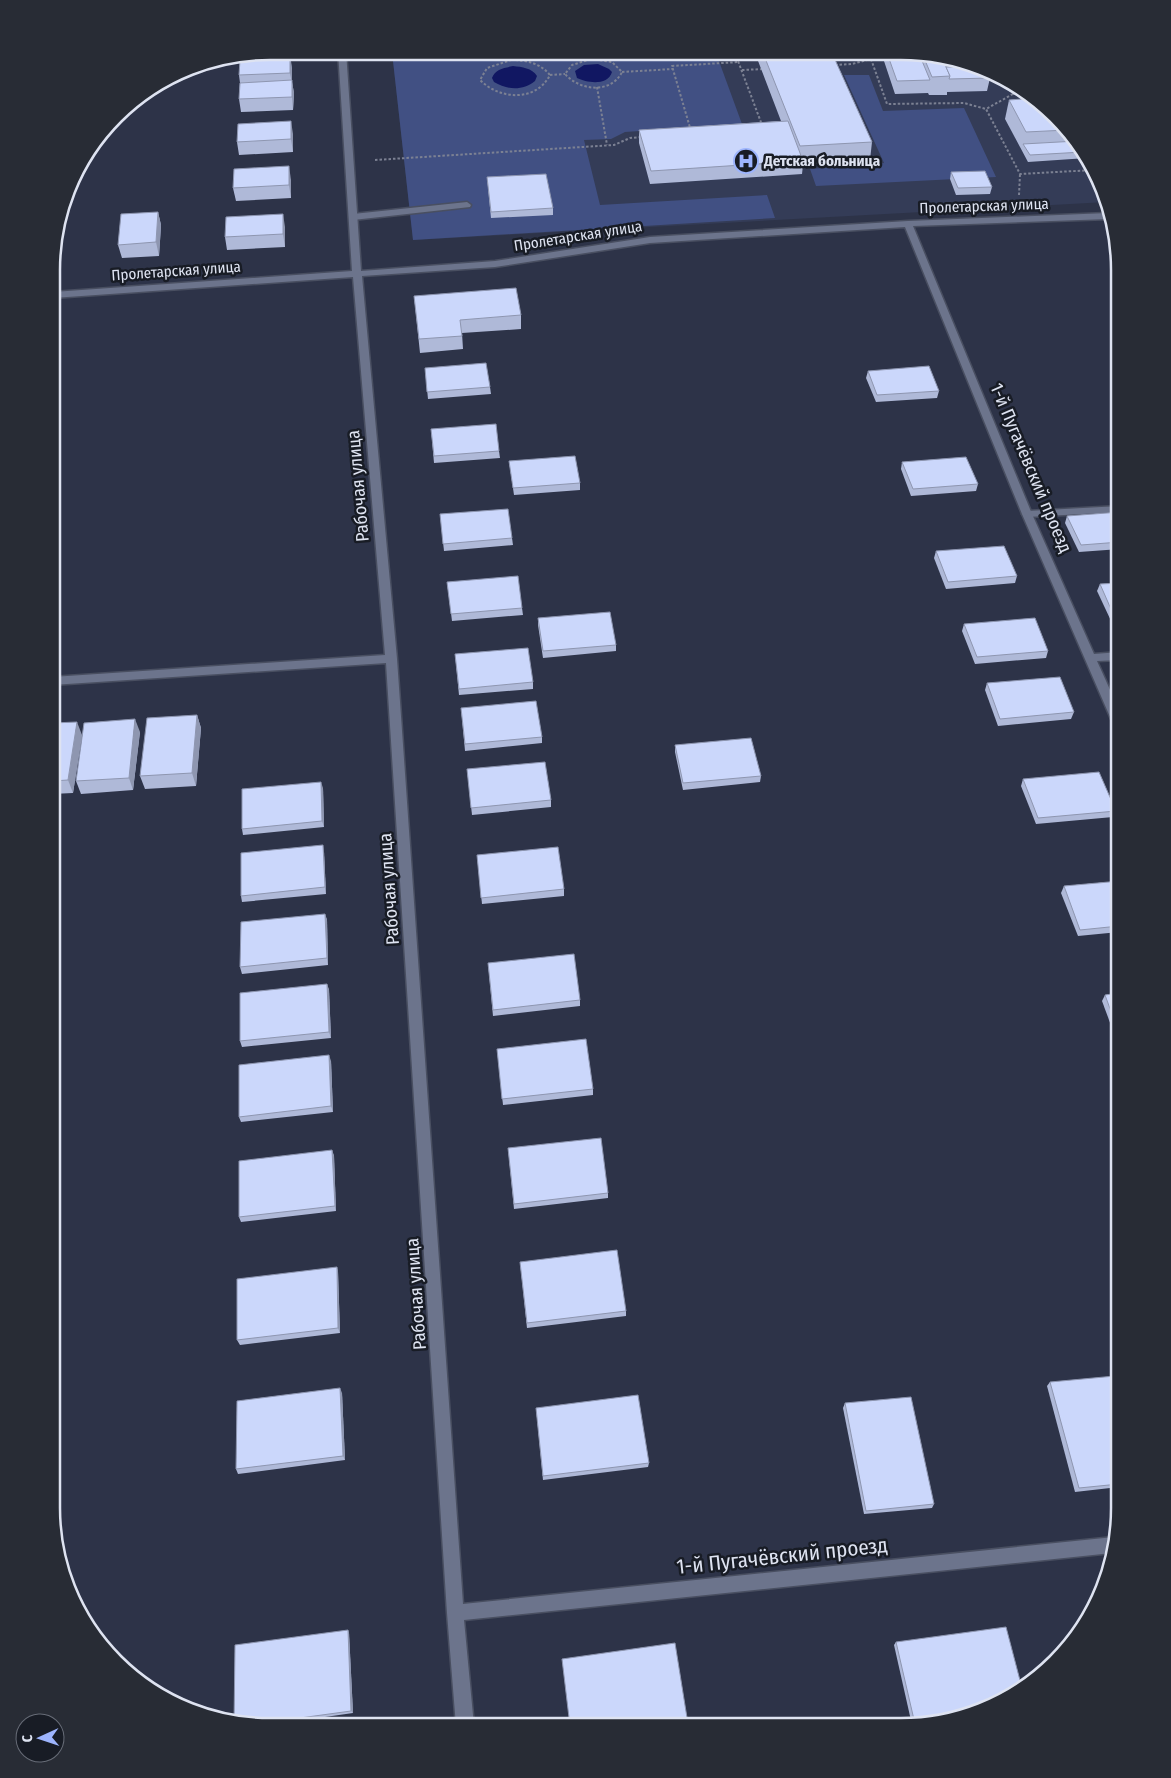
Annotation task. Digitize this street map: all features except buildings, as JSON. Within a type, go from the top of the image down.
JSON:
[{"type":"street","name":"Рабочая улица","points":[[343,60],[357,273],[391,659],[455,1613],[465,1718]]},
{"type":"street","points":[[353,217],[467,205]]},
{"type":"street","name":"Пролетарская улица","points":[[60,294],[495,264],[650,240],[908,224],[1104,216]]},
{"type":"street","name":"1-й Пугачёвский проезд","points":[[908,224],[1027,514],[1111,706]]},
{"type":"street","points":[[1027,514],[1111,509]]},
{"type":"street","points":[[1090,658],[1111,657]]},
{"type":"street","points":[[60,680],[391,659]]},
{"type":"street","name":"1-й Пугачёвский проезд","points":[[455,1613],[1107,1546]]},
{"type":"path","points":[[511,60],[524,60],[536,64],[546,68],[550,75],[548,82],[543,88],[519,94],[492,91],[484,86],[480,80],[481,73],[487,67],[511,60]]},
{"type":"path","points":[[587,60],[572,64],[566,69],[565,74],[568,80],[575,84],[597,87],[616,82],[621,77],[622,72],[619,66],[612,62],[598,60]]},
{"type":"path","points":[[828,65],[852,64],[868,60]]},
{"type":"path","points":[[872,60],[887,104],[964,103],[986,110],[1020,174],[1086,170]]},
{"type":"path","points":[[692,133],[672,66],[738,62],[763,129]]},
{"type":"path","points":[[742,70],[771,68]]},
{"type":"path","points":[[622,72],[673,69]]},
{"type":"path","points":[[550,75],[565,74]]},
{"type":"path","points":[[597,87],[607,145]]},
{"type":"path","points":[[986,110],[1013,94],[1016,94]]},
{"type":"path","points":[[350,162],[607,145],[630,138],[647,136]]},
{"type":"shaded area","name":"Детская больница","points":[[393,60],[915,60],[942,64],[981,76],[1006,88],[1029,103],[1059,132],[1076,153],[1100,202],[413,240]]},
{"type":"shaded area","points":[[393,60],[719,60],[742,124],[625,132],[611,139],[584,140],[600,205],[767,195],[775,218],[413,240]]},
{"type":"shaded area","points":[[598,64],[612,72],[606,80],[591,82],[577,78],[575,71],[584,65]]},
{"type":"shaded area","points":[[513,66],[523,67],[532,71],[537,76],[535,81],[520,88],[504,87],[494,82],[492,78],[495,73],[500,69]]},
{"type":"shaded area","points":[[844,75],[869,75],[883,111],[964,108],[996,177],[816,186],[810,169],[884,163]]},
{"type":"place","name":"Детская больница","points":[[746,161]]}]
